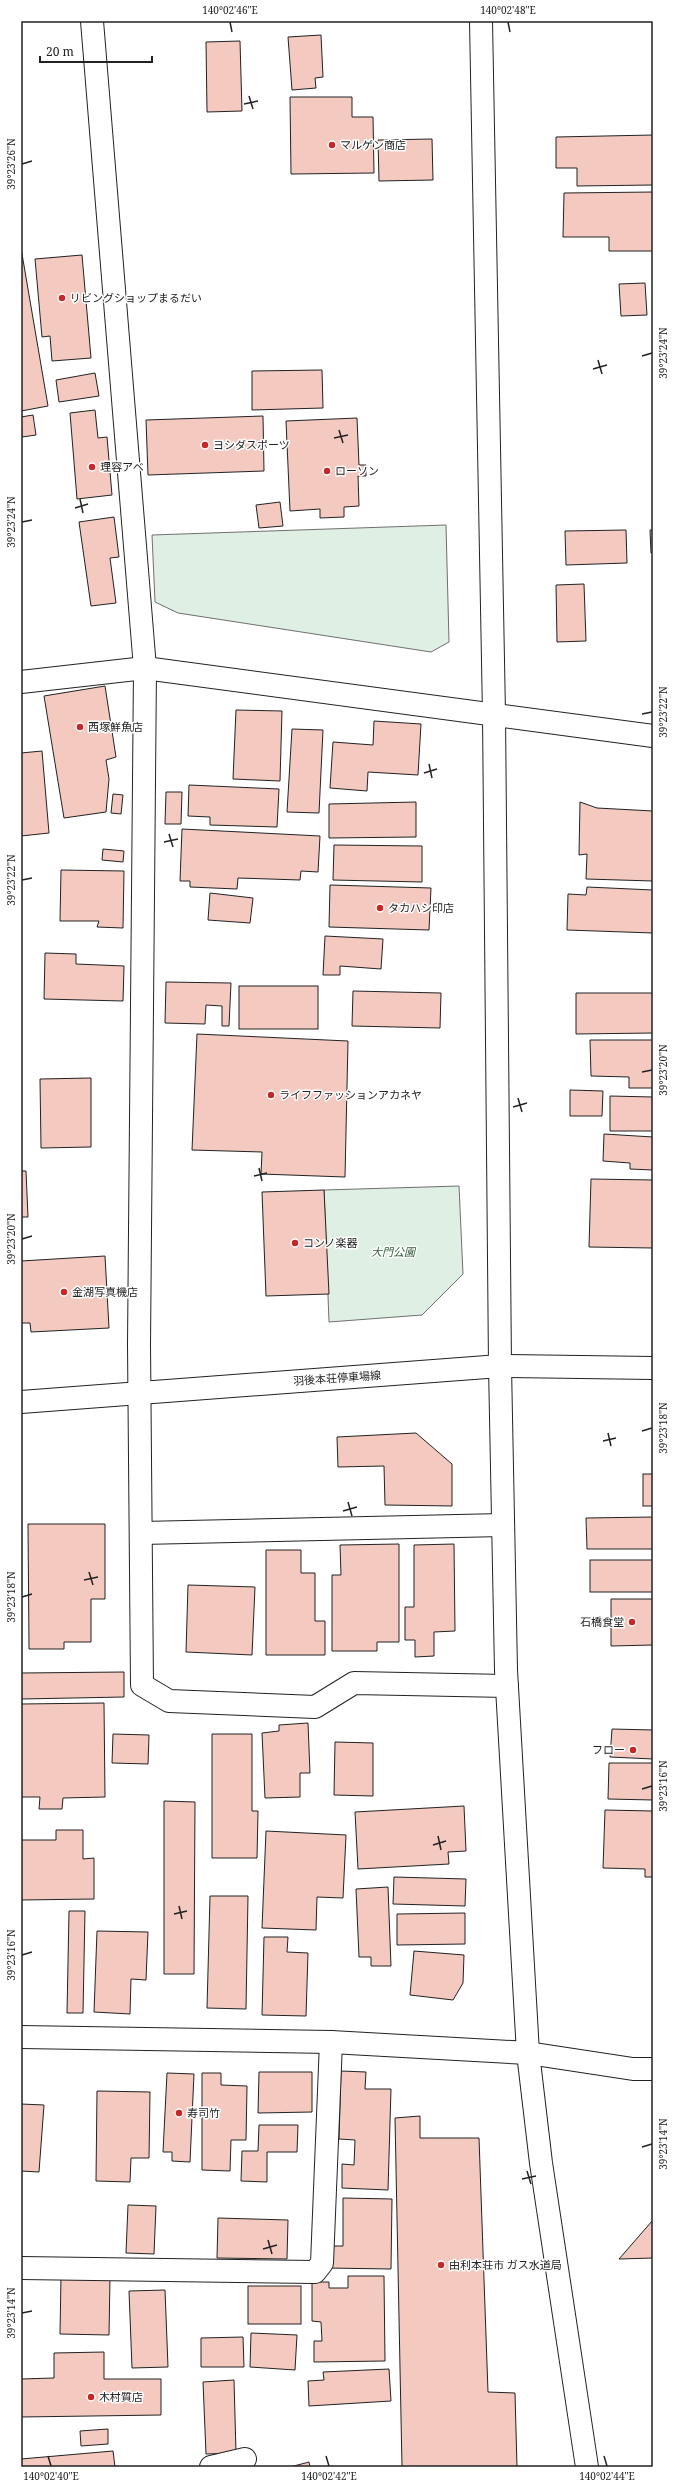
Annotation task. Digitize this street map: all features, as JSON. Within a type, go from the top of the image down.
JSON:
[{"type":"street","points":[[92,21],[145,668],[139,1393],[142,1685],[169,1701],[315,1707],[354,1683],[507,1686]]},
{"type":"street","points":[[481,21],[494,714],[500,1366],[507,1686],[528,2053],[541,2163],[587,2467]]},
{"type":"street","points":[[21,682],[145,668],[653,736]]},
{"type":"street","name":"羽後本荘停車場線","points":[[21,1402],[500,1366],[653,1368]]},
{"type":"street","points":[[141,1533],[503,1525]]},
{"type":"street","points":[[21,2037],[331,2042],[528,2053],[633,2069],[653,2069]]},
{"type":"street","points":[[21,2268],[315,2272],[322,2263],[331,2042]]},
{"type":"street","points":[[211,2467],[245,2459]]},
{"type":"green space","points":[[446,525],[449,642],[431,652],[178,613],[155,602],[152,535]]},
{"type":"green space","name":"大門公園","points":[[459,1186],[463,1274],[422,1315],[329,1322],[324,1190]]},
{"type":"building","points":[[321,35],[323,77],[315,78],[316,88],[292,90],[288,37]]},
{"type":"building","points":[[240,41],[242,111],[207,112],[206,42]]},
{"type":"building","name":"マルゲン商店","points":[[290,97],[352,97],[352,117],[373,117],[374,173],[291,174]]},
{"type":"building","points":[[653,135],[653,185],[577,186],[577,168],[556,168],[556,137]]},
{"type":"building","points":[[432,139],[433,180],[379,181],[378,140]]},
{"type":"building","points":[[653,192],[653,251],[609,251],[609,237],[563,237],[564,193]]},
{"type":"building","points":[[21,248],[48,406],[21,411]]},
{"type":"building","name":"リビングショップまるだい","points":[[82,255],[91,358],[52,361],[50,336],[42,337],[35,259]]},
{"type":"building","points":[[645,283],[647,315],[621,316],[619,284]]},
{"type":"building","points":[[322,370],[323,408],[252,410],[252,371]]},
{"type":"building","points":[[95,373],[99,396],[59,402],[56,380]]},
{"type":"building","name":"理容アベ","points":[[95,410],[98,438],[107,437],[112,495],[77,499],[70,413]]},
{"type":"building","points":[[33,415],[36,435],[22,437],[21,417]]},
{"type":"building","name":"ヨシダスポーツ","points":[[263,416],[264,471],[148,475],[146,420]]},
{"type":"building","name":"ローソン","points":[[357,418],[359,465],[366,465],[366,476],[358,476],[359,506],[344,507],[344,517],[320,518],[320,509],[290,511],[286,421]]},
{"type":"building","points":[[280,502],[283,526],[259,528],[256,505]]},
{"type":"building","points":[[114,517],[119,557],[110,558],[116,603],[91,606],[79,522]]},
{"type":"building","points":[[626,530],[627,563],[566,565],[565,531]]},
{"type":"building","points":[[650,530],[653,530],[653,553],[651,553]]},
{"type":"building","points":[[584,584],[586,641],[557,642],[556,585]]},
{"type":"building","name":"西塚鮮魚店","points":[[105,686],[116,757],[106,760],[109,779],[106,812],[64,818],[44,696]]},
{"type":"building","points":[[236,710],[282,711],[280,781],[233,779]]},
{"type":"building","points":[[374,721],[421,724],[418,775],[368,772],[367,791],[330,788],[333,742],[373,745]]},
{"type":"building","points":[[292,729],[323,730],[319,813],[287,812]]},
{"type":"building","points":[[42,751],[49,833],[21,836],[21,753]]},
{"type":"building","points":[[189,785],[279,789],[277,827],[210,825],[210,817],[188,816]]},
{"type":"building","points":[[166,792],[182,792],[181,824],[165,824]]},
{"type":"building","points":[[113,794],[123,795],[121,814],[111,813]]},
{"type":"building","points":[[416,802],[416,837],[329,838],[329,804]]},
{"type":"building","points":[[580,802],[597,808],[653,811],[653,881],[586,879],[587,854],[579,855]]},
{"type":"building","points":[[182,829],[320,836],[318,872],[301,871],[300,880],[238,878],[237,889],[190,887],[190,881],[180,881]]},
{"type":"building","points":[[334,845],[422,846],[422,882],[333,880]]},
{"type":"building","points":[[103,849],[124,851],[123,862],[102,860]]},
{"type":"building","points":[[61,870],[124,871],[123,928],[97,927],[99,921],[60,921]]},
{"type":"building","name":"タカハシ印店","points":[[330,885],[431,888],[429,930],[329,927]]},
{"type":"building","points":[[587,887],[653,890],[653,933],[567,930],[568,894],[586,895]]},
{"type":"building","points":[[210,893],[253,898],[250,923],[208,920]]},
{"type":"building","points":[[325,936],[383,939],[381,969],[340,966],[340,975],[323,975]]},
{"type":"building","points":[[45,953],[76,954],[76,964],[124,966],[123,1001],[44,999]]},
{"type":"building","points":[[166,982],[231,983],[229,1026],[222,1026],[222,1006],[206,1005],[205,1024],[165,1023]]},
{"type":"building","points":[[239,986],[318,986],[318,1029],[239,1029]]},
{"type":"building","points":[[353,991],[441,993],[440,1028],[352,1026]]},
{"type":"building","points":[[576,993],[653,993],[653,1033],[576,1034]]},
{"type":"building","name":"ライフファッションアカネヤ","points":[[197,1034],[348,1041],[345,1177],[261,1174],[262,1152],[192,1150]]},
{"type":"building","points":[[590,1040],[653,1040],[653,1088],[629,1088],[629,1077],[591,1076]]},
{"type":"building","points":[[91,1078],[91,1147],[41,1148],[40,1079]]},
{"type":"building","points":[[570,1090],[603,1091],[602,1116],[570,1116]]},
{"type":"building","points":[[610,1096],[653,1097],[653,1131],[610,1131]]},
{"type":"building","points":[[604,1134],[653,1137],[653,1170],[630,1169],[630,1163],[603,1161]]},
{"type":"building","points":[[21,1171],[26,1171],[28,1217],[21,1217]]},
{"type":"building","points":[[591,1179],[653,1180],[653,1248],[589,1247]]},
{"type":"building","name":"コンノ楽器","points":[[324,1190],[329,1294],[266,1296],[262,1192]]},
{"type":"building","name":"金湖写真機店","points":[[105,1256],[109,1328],[31,1332],[30,1323],[21,1323],[21,1261]]},
{"type":"building","points":[[416,1433],[452,1464],[452,1506],[385,1505],[384,1466],[338,1467],[337,1437]]},
{"type":"building","points":[[643,1474],[653,1474],[653,1506],[643,1506]]},
{"type":"building","points":[[653,1517],[653,1549],[587,1549],[586,1518]]},
{"type":"building","points":[[28,1524],[105,1524],[105,1599],[91,1599],[91,1642],[64,1642],[64,1649],[29,1649]]},
{"type":"building","points":[[399,1544],[399,1642],[377,1642],[377,1651],[332,1651],[332,1575],[341,1575],[340,1545]]},
{"type":"building","points":[[454,1544],[455,1631],[434,1632],[434,1656],[415,1657],[415,1640],[405,1640],[405,1607],[414,1607],[414,1545]]},
{"type":"building","points":[[266,1550],[301,1550],[301,1573],[315,1573],[315,1621],[325,1621],[325,1655],[266,1655]]},
{"type":"building","points":[[590,1560],[653,1560],[653,1592],[590,1592]]},
{"type":"building","points":[[188,1585],[255,1587],[252,1655],[186,1652]]},
{"type":"building","name":"石橋食堂","points":[[611,1599],[653,1599],[653,1645],[611,1646]]},
{"type":"building","points":[[124,1672],[124,1697],[21,1699],[21,1673]]},
{"type":"building","points":[[104,1703],[105,1797],[63,1798],[62,1809],[39,1809],[40,1797],[21,1797],[21,1704]]},
{"type":"building","points":[[308,1723],[310,1773],[300,1773],[300,1797],[265,1798],[262,1733],[279,1731],[279,1725]]},
{"type":"building","points":[[612,1729],[653,1730],[653,1759],[610,1757]]},
{"type":"building","points":[[113,1734],[149,1735],[148,1764],[112,1763]]},
{"type":"building","points":[[212,1734],[252,1734],[252,1811],[258,1811],[257,1858],[212,1858]]},
{"type":"building","points":[[335,1742],[373,1743],[373,1796],[334,1795]]},
{"type":"building","points":[[609,1763],[653,1763],[653,1800],[608,1799]]},
{"type":"building","points":[[164,1801],[195,1802],[194,1974],[164,1974]]},
{"type":"building","points":[[464,1806],[466,1851],[448,1852],[449,1864],[358,1869],[355,1812]]},
{"type":"building","points":[[605,1810],[653,1811],[653,1877],[645,1877],[645,1869],[603,1868]]},
{"type":"building","points":[[56,1830],[83,1830],[83,1859],[94,1858],[94,1899],[21,1900],[21,1840],[56,1840]]},
{"type":"building","points":[[266,1831],[346,1835],[343,1898],[317,1897],[316,1930],[262,1928]]},
{"type":"building","points":[[394,1877],[466,1879],[465,1906],[393,1904]]},
{"type":"building","points":[[388,1887],[391,1966],[371,1966],[371,1957],[359,1957],[356,1889]]},
{"type":"building","points":[[210,1896],[248,1896],[246,2009],[207,2008]]},
{"type":"building","points":[[69,1911],[85,1911],[83,2013],[67,2013]]},
{"type":"building","points":[[465,1913],[465,1944],[397,1945],[397,1914]]},
{"type":"building","points":[[97,1931],[148,1932],[146,1980],[131,1979],[130,2014],[94,2012]]},
{"type":"building","points":[[264,1937],[288,1937],[287,1952],[308,1953],[306,2016],[262,2015]]},
{"type":"building","points":[[414,1951],[464,1955],[463,1983],[453,2000],[410,1995]]},
{"type":"building","points":[[341,2071],[366,2072],[365,2089],[391,2089],[388,2190],[342,2188],[342,2164],[354,2165],[355,2140],[339,2139]]},
{"type":"building","points":[[259,2072],[312,2072],[312,2112],[258,2113]]},
{"type":"building","name":"寿司竹","points":[[167,2073],[194,2074],[190,2162],[172,2161],[172,2152],[163,2152]]},
{"type":"building","points":[[202,2073],[221,2073],[221,2085],[247,2086],[246,2140],[231,2140],[230,2171],[202,2170]]},
{"type":"building","points":[[97,2091],[150,2092],[149,2158],[131,2158],[130,2182],[96,2181]]},
{"type":"building","points":[[21,2104],[44,2105],[39,2172],[21,2171]]},
{"type":"building","name":"由利本荘市 ガス水道局","points":[[420,2116],[420,2138],[479,2138],[488,2392],[515,2393],[517,2467],[402,2467],[395,2118]]},
{"type":"building","points":[[259,2125],[298,2125],[297,2152],[267,2152],[267,2182],[241,2181],[242,2151],[258,2151]]},
{"type":"building","points":[[343,2198],[392,2199],[391,2269],[328,2268],[328,2246],[343,2246]]},
{"type":"building","points":[[128,2205],[156,2206],[154,2254],[126,2253]]},
{"type":"building","points":[[218,2218],[288,2220],[287,2259],[217,2258]]},
{"type":"building","points":[[653,2220],[653,2258],[619,2259]]},
{"type":"building","points":[[61,2276],[110,2277],[109,2335],[60,2334]]},
{"type":"building","points":[[348,2276],[384,2276],[385,2361],[314,2362],[314,2341],[322,2341],[321,2322],[312,2321],[312,2282],[329,2282],[329,2288],[348,2288]]},
{"type":"building","points":[[248,2286],[301,2286],[301,2324],[248,2324]]},
{"type":"building","points":[[165,2290],[168,2367],[132,2368],[129,2291]]},
{"type":"building","points":[[251,2333],[297,2335],[295,2370],[250,2367]]},
{"type":"building","points":[[243,2337],[244,2367],[201,2367],[201,2338]]},
{"type":"building","name":"木村質店","points":[[104,2352],[104,2379],[161,2379],[161,2415],[21,2417],[21,2379],[54,2378],[54,2353]]},
{"type":"building","points":[[389,2369],[391,2401],[309,2406],[308,2381],[324,2380],[323,2372]]},
{"type":"building","points":[[234,2380],[236,2453],[206,2454],[203,2382]]},
{"type":"building","points":[[108,2429],[108,2444],[81,2446],[80,2431]]},
{"type":"building","points":[[113,2451],[115,2467],[21,2467],[21,2459]]},
{"type":"building","points":[[309,2462],[310,2467],[290,2467]]},
{"type":"place","name":"マルゲン商店","points":[[332,145]]},
{"type":"place","name":"リビングショップまるだい","points":[[62,298]]},
{"type":"place","name":"ヨシダスポーツ","points":[[205,445]]},
{"type":"place","name":"理容アベ","points":[[92,467]]},
{"type":"place","name":"ローソン","points":[[327,471]]},
{"type":"place","name":"西塚鮮魚店","points":[[80,727]]},
{"type":"place","name":"タカハシ印店","points":[[380,908]]},
{"type":"place","name":"ライフファッションアカネヤ","points":[[271,1095]]},
{"type":"place","name":"コンノ楽器","points":[[295,1243]]},
{"type":"place","name":"金湖写真機店","points":[[64,1292]]},
{"type":"place","name":"石橋食堂","points":[[632,1622]]},
{"type":"place","name":"フロー","points":[[633,1750]]},
{"type":"place","name":"寿司竹","points":[[179,2113]]},
{"type":"place","name":"由利本荘市 ガス水道局","points":[[441,2265]]},
{"type":"place","name":"木村質店","points":[[91,2397]]}]
